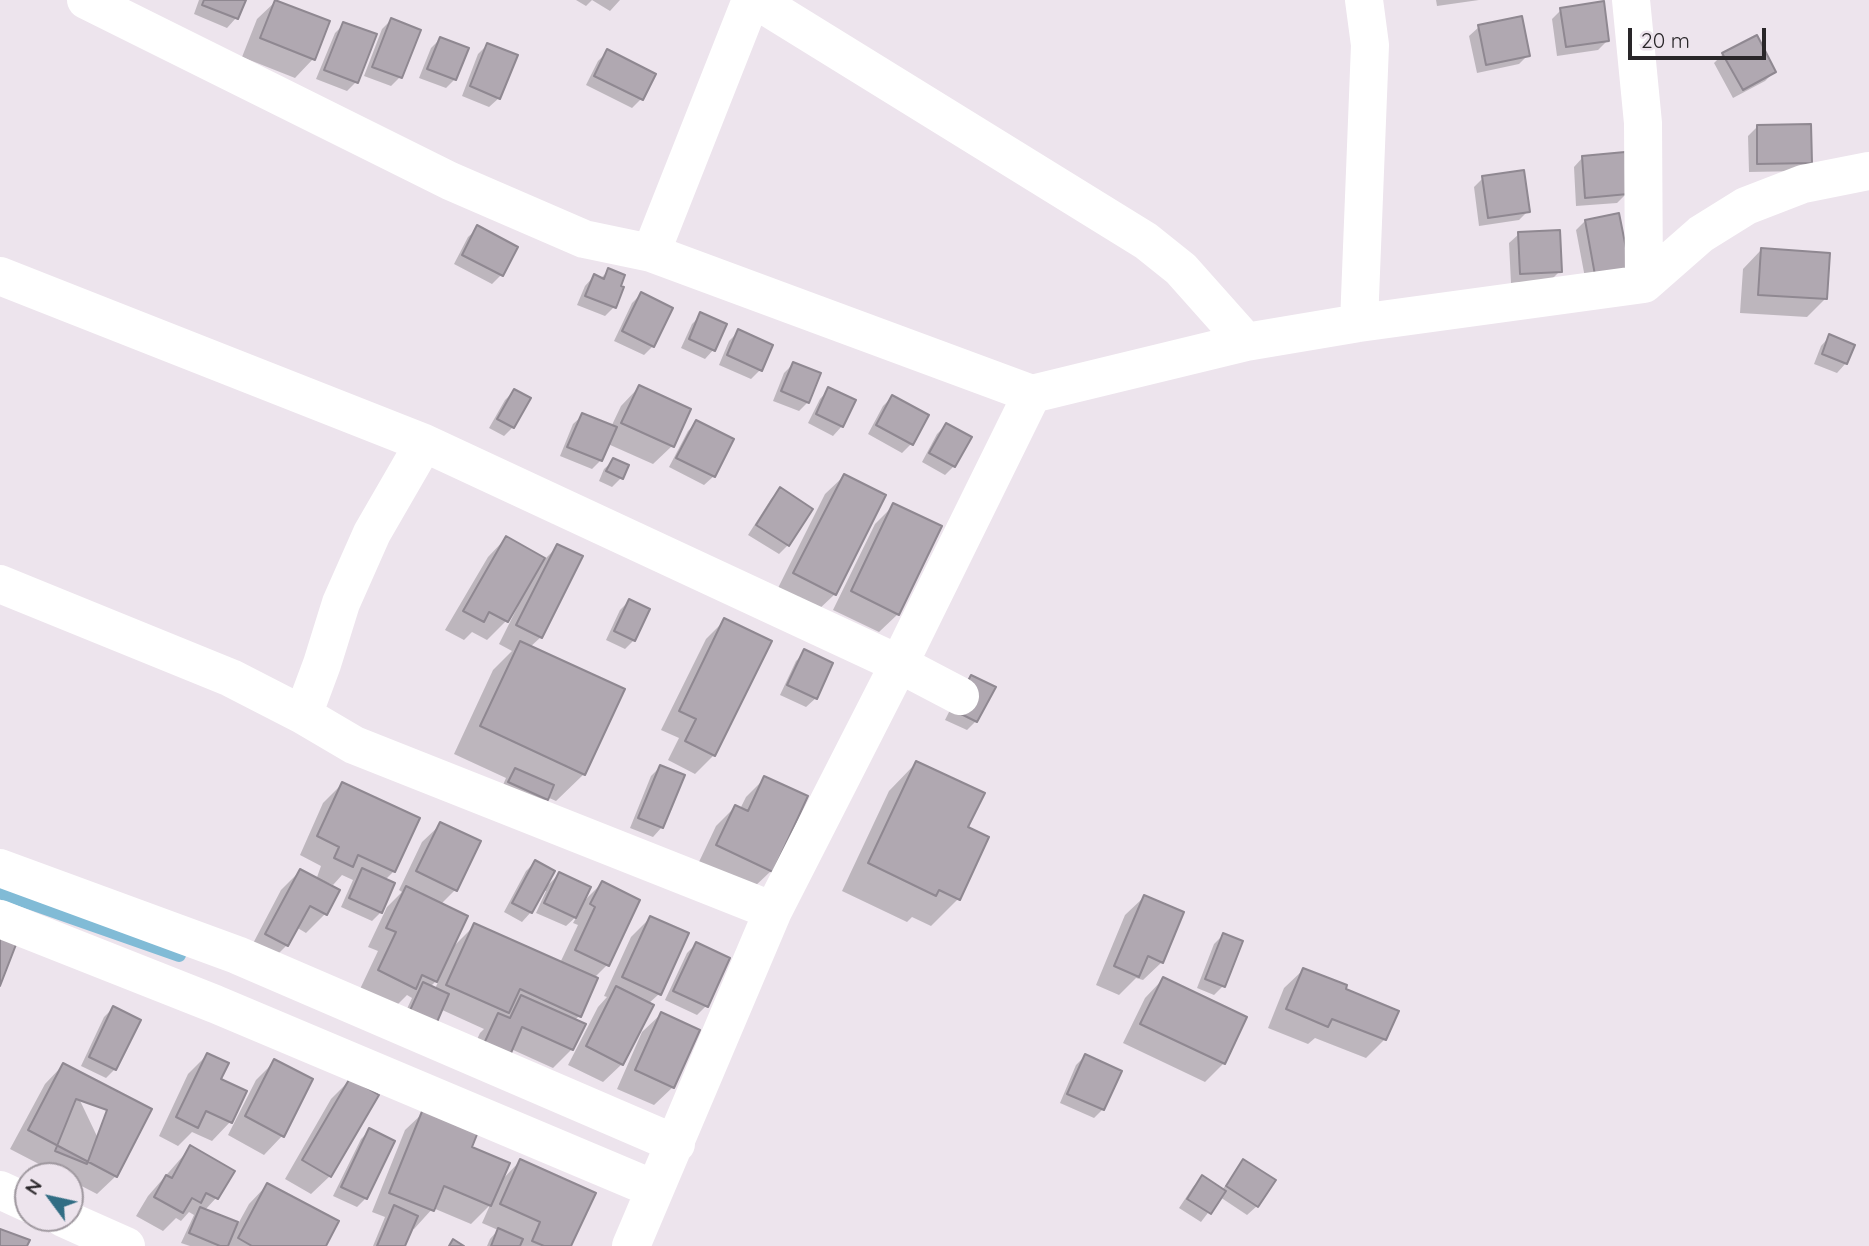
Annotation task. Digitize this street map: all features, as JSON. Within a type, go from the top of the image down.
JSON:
[{"type":"street","points":[[86,0],[450,181],[584,239],[651,253],[1031,394],[1246,342],[1359,323],[1644,284],[1701,234],[1746,206],[1803,184],[1869,171]]},
{"type":"street","points":[[651,253],[751,0]]},
{"type":"street","points":[[756,0],[1146,241],[1181,270],[1246,342]]},
{"type":"street","points":[[1359,323],[1370,44],[1364,0]]},
{"type":"street","points":[[1631,0],[1643,123],[1644,284]]},
{"type":"street","points":[[0,276],[424,443],[898,664],[960,696]]},
{"type":"street","points":[[631,1246],[772,911],[1031,394]]},
{"type":"street","points":[[303,715],[341,603],[372,533],[424,443]]},
{"type":"street","points":[[0,584],[232,678],[303,715],[354,746],[772,911]]},
{"type":"street","points":[[0,868],[237,955],[676,1144]]},
{"type":"street","points":[[0,919],[215,1004],[654,1189]]},
{"type":"street","points":[[84,1227],[127,1246]]},
{"type":"building","points":[[204,0],[246,0],[238,19],[202,5]]},
{"type":"building","points":[[275,0],[330,21],[315,60],[260,38]]},
{"type":"building","points":[[1604,1],[1609,41],[1566,47],[1560,8]]},
{"type":"building","points":[[1522,16],[1530,56],[1486,65],[1478,25]]},
{"type":"building","points":[[391,18],[421,30],[402,78],[372,67]]},
{"type":"building","points":[[343,22],[377,34],[358,83],[324,70]]},
{"type":"building","points":[[1757,35],[1776,72],[1743,90],[1722,53]]},
{"type":"building","points":[[440,37],[469,48],[456,80],[427,69]]},
{"type":"building","points":[[487,43],[518,55],[500,99],[470,86]]},
{"type":"building","points":[[607,49],[656,74],[643,100],[594,76]]},
{"type":"building","points":[[1811,124],[1812,163],[1757,164],[1757,125]]},
{"type":"building","points":[[1625,152],[1628,194],[1585,198],[1582,156]]},
{"type":"building","points":[[1524,170],[1530,212],[1488,218],[1482,176]]},
{"type":"building","points":[[1619,213],[1630,268],[1595,275],[1585,220]]},
{"type":"building","points":[[477,225],[518,247],[503,276],[462,255]]},
{"type":"building","points":[[1560,230],[1562,272],[1520,274],[1518,232]]},
{"type":"building","points":[[1761,248],[1830,253],[1827,299],[1758,295]]},
{"type":"building","points":[[608,268],[625,275],[621,286],[624,287],[616,308],[585,296],[594,274],[604,279]]},
{"type":"building","points":[[641,292],[673,308],[654,347],[622,331]]},
{"type":"building","points":[[700,312],[727,324],[715,351],[689,339]]},
{"type":"building","points":[[738,329],[773,345],[762,371],[727,355]]},
{"type":"building","points":[[1829,334],[1855,345],[1847,364],[1822,354]]},
{"type":"building","points":[[793,362],[821,373],[809,403],[781,391]]},
{"type":"building","points":[[639,385],[691,409],[674,447],[621,423]]},
{"type":"building","points":[[828,387],[856,400],[843,427],[816,414]]},
{"type":"building","points":[[514,389],[531,398],[514,428],[497,419]]},
{"type":"building","points":[[892,395],[929,415],[913,445],[876,425]]},
{"type":"building","points":[[582,413],[617,427],[602,461],[567,447]]},
{"type":"building","points":[[696,420],[734,439],[715,477],[676,458]]},
{"type":"building","points":[[946,423],[972,437],[955,467],[929,453]]},
{"type":"building","points":[[613,458],[629,465],[623,479],[606,471]]},
{"type":"building","points":[[844,474],[886,495],[836,595],[793,573]]},
{"type":"building","points":[[780,487],[813,509],[789,546],[756,525]]},
{"type":"building","points":[[893,503],[942,526],[899,615],[851,591]]},
{"type":"building","points":[[506,536],[545,558],[508,622],[489,612],[484,622],[463,611]]},
{"type":"building","points":[[557,544],[583,556],[542,638],[516,625]]},
{"type":"building","points":[[629,599],[650,609],[635,641],[614,631]]},
{"type":"building","points":[[724,618],[772,641],[715,756],[685,741],[696,719],[679,711]]},
{"type":"building","points":[[520,641],[625,689],[585,775],[480,726]]},
{"type":"building","points":[[804,649],[833,663],[817,699],[787,685]]},
{"type":"building","points":[[971,675],[996,687],[977,722],[953,710]]},
{"type":"building","points":[[916,761],[985,793],[968,827],[989,837],[960,900],[939,890],[936,896],[868,863]]},
{"type":"building","points":[[660,765],[685,775],[663,828],[638,818]]},
{"type":"building","points":[[515,768],[554,785],[548,800],[508,782]]},
{"type":"building","points":[[764,776],[808,796],[773,872],[716,845],[735,805],[748,811]]},
{"type":"building","points":[[342,782],[420,818],[395,872],[358,855],[353,867],[334,858],[339,847],[317,836]]},
{"type":"building","points":[[440,822],[481,841],[457,891],[416,871]]},
{"type":"building","points":[[535,860],[555,871],[532,913],[512,903]]},
{"type":"building","points":[[362,868],[395,883],[382,913],[349,898]]},
{"type":"building","points":[[300,869],[340,890],[327,915],[310,906],[288,946],[265,934]]},
{"type":"building","points":[[559,872],[591,887],[576,918],[544,903]]},
{"type":"building","points":[[602,881],[640,900],[609,966],[575,950],[595,907],[590,904]]},
{"type":"building","points":[[406,886],[468,916],[437,982],[422,975],[416,989],[378,970],[396,932],[386,928]]},
{"type":"building","points":[[1144,895],[1184,912],[1163,963],[1148,956],[1139,977],[1114,966]]},
{"type":"building","points":[[650,916],[689,933],[661,995],[622,977]]},
{"type":"building","points":[[474,923],[598,978],[581,1017],[520,989],[509,1013],[446,985]]},
{"type":"building","points":[[1223,933],[1243,941],[1225,987],[1205,979]]},
{"type":"building","points":[[0,935],[17,942],[0,986]]},
{"type":"building","points":[[696,942],[730,958],[708,1007],[673,991]]},
{"type":"building","points":[[1303,968],[1347,985],[1346,989],[1399,1011],[1386,1040],[1332,1019],[1328,1027],[1286,1009]]},
{"type":"building","points":[[1163,977],[1247,1017],[1225,1064],[1140,1024]]},
{"type":"building","points":[[423,982],[449,994],[434,1029],[407,1017]]},
{"type":"building","points":[[616,986],[654,1005],[623,1065],[586,1046]]},
{"type":"building","points":[[521,995],[586,1024],[573,1050],[522,1027],[508,1060],[482,1048],[498,1013],[510,1018]]},
{"type":"building","points":[[113,1006],[141,1020],[116,1070],[89,1057]]},
{"type":"building","points":[[661,1012],[700,1030],[674,1088],[635,1070]]},
{"type":"building","points":[[207,1053],[229,1063],[221,1079],[247,1091],[232,1123],[206,1111],[198,1128],[176,1117]]},
{"type":"building","points":[[1085,1054],[1122,1071],[1104,1110],[1067,1094]]},
{"type":"building","points":[[274,1059],[313,1079],[284,1137],[245,1116]]},
{"type":"building","points":[[63,1063],[152,1109],[117,1177],[28,1130]]},
{"type":"building","points":[[350,1078],[379,1095],[331,1177],[302,1160]]},
{"type":"building","points":[[76,1099],[107,1110],[87,1164],[55,1151]]},
{"type":"building","points":[[423,1109],[478,1132],[472,1147],[510,1163],[491,1206],[444,1186],[434,1211],[389,1193]]},
{"type":"building","points":[[369,1128],[395,1141],[367,1199],[341,1187]]},
{"type":"building","points":[[190,1145],[235,1171],[218,1199],[206,1193],[201,1203],[192,1198],[183,1213],[154,1197],[166,1175],[172,1178]]},
{"type":"building","points":[[520,1159],[596,1193],[571,1246],[544,1246],[532,1241],[540,1222],[500,1204]]},
{"type":"building","points":[[1243,1159],[1276,1180],[1258,1207],[1226,1186]]},
{"type":"building","points":[[1202,1175],[1226,1191],[1211,1214],[1187,1199]]},
{"type":"building","points":[[267,1183],[339,1221],[326,1246],[252,1246],[238,1238]]},
{"type":"building","points":[[394,1205],[418,1216],[405,1246],[377,1246]]},
{"type":"building","points":[[200,1207],[238,1222],[228,1246],[220,1246],[189,1233]]},
{"type":"building","points":[[498,1228],[523,1239],[520,1246],[491,1246]]},
{"type":"building","points":[[0,1229],[30,1240],[27,1246],[0,1246]]},
{"type":"building","points":[[453,1239],[464,1246],[449,1246]]},
{"type":"waterway","points":[[0,892],[179,955]]}]
